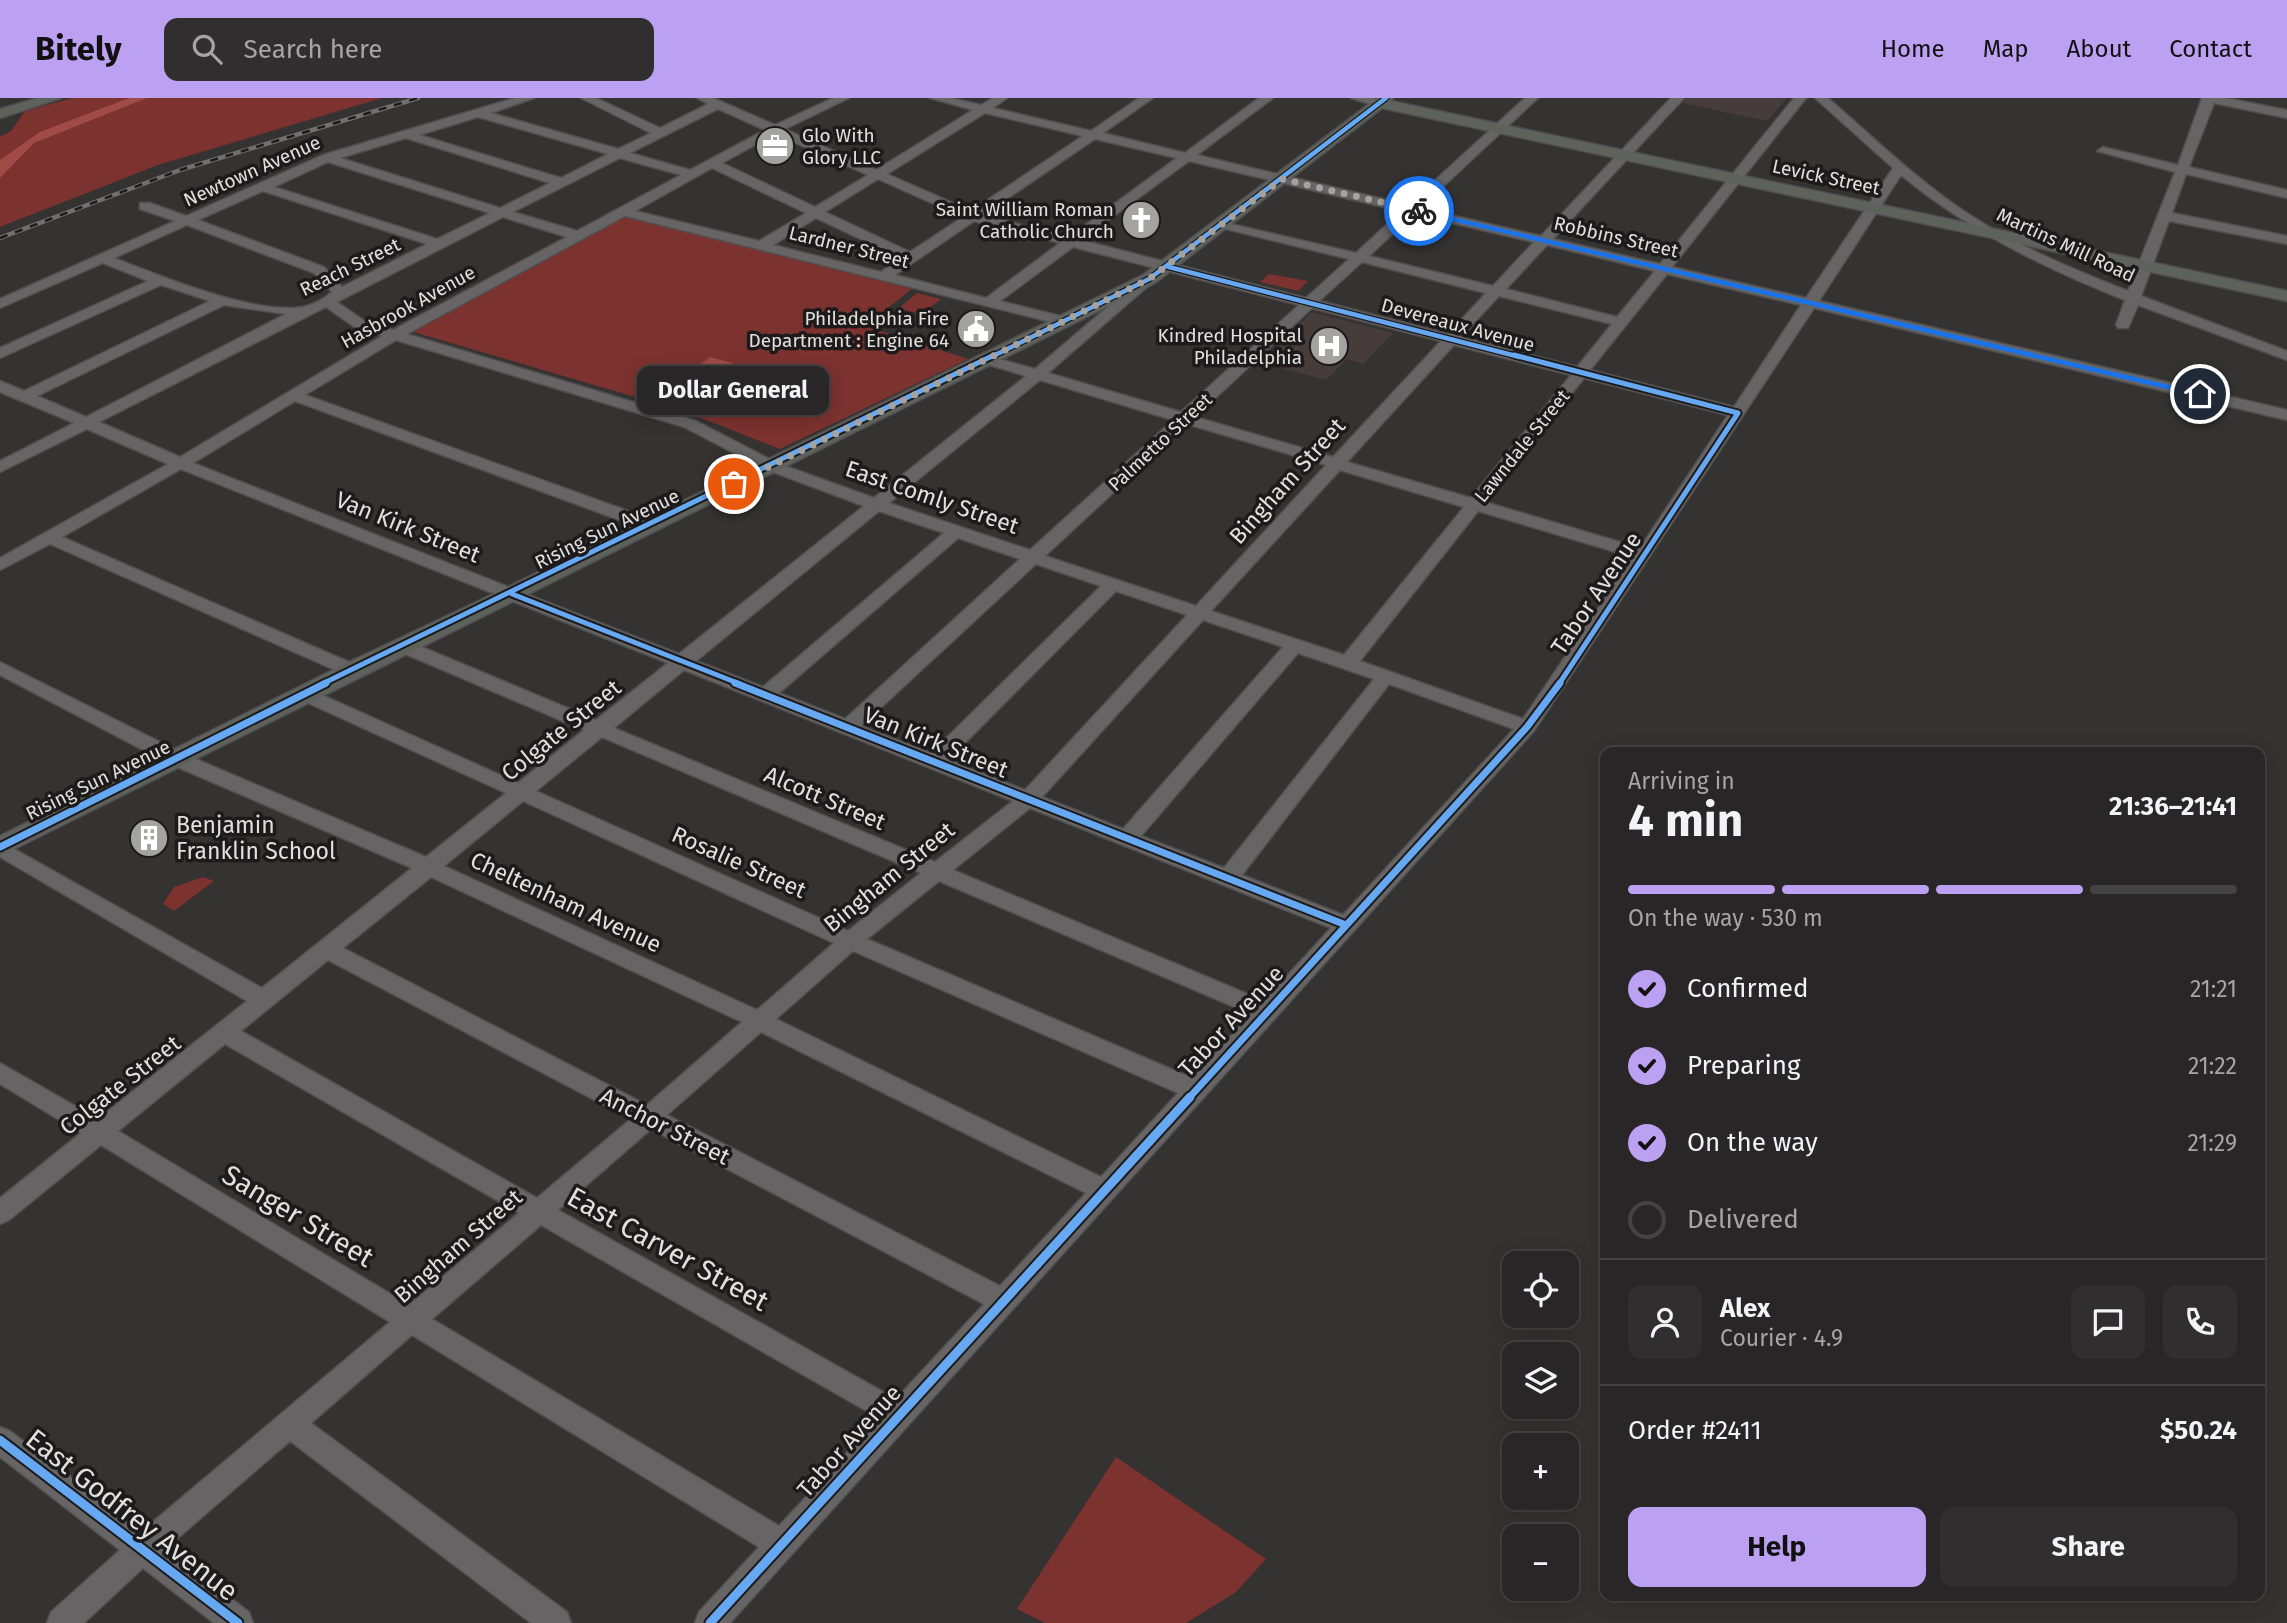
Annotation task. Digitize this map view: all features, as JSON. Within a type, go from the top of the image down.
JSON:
[{"type":"main road","points":[[0,114],[54,98]]},
{"type":"main road","name":"Levick Street","points":[[1382,100],[1499,129],[2287,296]]},
{"type":"main road","name":"Rising Sun Avenue","points":[[0,847],[351,670],[512,594],[1149,279],[1170,267],[1382,100]]},
{"type":"street","name":"Newtown Avenue","points":[[0,303],[327,158],[528,98]]},
{"type":"street","points":[[587,98],[659,132]]},
{"type":"street","name":"Devereaux Avenue","points":[[704,98],[974,217],[1738,413]]},
{"type":"street","name":"Hasbrook Avenue","points":[[0,565],[181,463],[393,336],[774,130],[843,98]]},
{"type":"street","name":"Robbins Street","points":[[936,98],[2287,415]]},
{"type":"street","points":[[763,245],[1001,98]]},
{"type":"street","points":[[884,276],[1147,98]]},
{"type":"street","points":[[989,302],[1267,98]]},
{"type":"street","name":"Levick Street","points":[[1357,98],[1382,100]]},
{"type":"street","name":"Palmetto Street","points":[[848,727],[1185,420],[1532,98]]},
{"type":"street","name":"Bingham Street","points":[[62,1623],[288,1423],[648,1118],[850,941],[1028,799],[1201,614],[1451,339],[1547,241],[1678,98]]},
{"type":"street","name":"Lawndale Street","points":[[1348,663],[1800,98]]},
{"type":"street","name":"Martins Mill Road","points":[[1821,98],[1899,167],[1990,233],[2133,297],[2287,356]]},
{"type":"street","points":[[2123,325],[2143,265],[2165,216],[2209,98],[2287,114]]},
{"type":"street","name":"Reach Street","points":[[0,467],[718,104]]},
{"type":"street","points":[[478,113],[692,174]]},
{"type":"street","points":[[404,134],[561,182]]},
{"type":"street","points":[[2103,151],[2287,194]]},
{"type":"street","points":[[327,158],[578,236]]},
{"type":"street","points":[[713,164],[911,258]]},
{"type":"street","name":"Tabor Avenue","points":[[710,1623],[1105,1191],[1193,1089],[1527,727],[1551,696],[1899,167]]},
{"type":"street","points":[[261,187],[439,244]]},
{"type":"street","name":"East Comly Street","points":[[145,206],[319,270],[334,297],[361,326],[690,424],[771,466],[877,505],[1348,663],[1527,727]]},
{"type":"street","name":"Lardner Street","points":[[625,212],[1063,321]]},
{"type":"street","points":[[2165,216],[2287,240]]},
{"type":"street","points":[[1223,224],[1621,322]]},
{"type":"street","points":[[1990,233],[2001,242],[1996,251]]},
{"type":"street","points":[[102,258],[219,302],[255,309],[304,311]]},
{"type":"street","name":"Colgate Street","points":[[0,1213],[431,868],[1037,375],[1149,279]]},
{"type":"street","points":[[0,354],[161,280]]},
{"type":"street","points":[[25,397],[219,302]]},
{"type":"street","points":[[988,359],[1644,555]]},
{"type":"street","name":"Van Kirk Street","points":[[0,386],[181,463],[1346,925]]},
{"type":"street","points":[[294,396],[650,525]]},
{"type":"street","points":[[766,695],[955,532]]},
{"type":"street","points":[[50,538],[351,670]]},
{"type":"street","points":[[934,762],[1114,584]]},
{"type":"street","points":[[1127,838],[1295,645]]},
{"type":"street","name":"Alcott Street","points":[[403,646],[1266,1011]]},
{"type":"street","name":"Cheltenham Avenue","points":[[0,668],[177,759],[431,868],[760,1021],[1105,1191]]},
{"type":"street","points":[[1228,878],[1386,676]]},
{"type":"street","name":"Rosalie Street","points":[[304,694],[850,941],[1193,1089]]},
{"type":"street","points":[[0,847],[266,1001]]},
{"type":"street","name":"Anchor Street","points":[[327,950],[1004,1301]]},
{"type":"street","name":"East Carver Street","points":[[226,1034],[899,1415]]},
{"type":"street","name":"Sanger Street","points":[[0,1072],[781,1544]]},
{"type":"street","points":[[288,1423],[556,1623]]},
{"type":"street","name":"East Godfrey Avenue","points":[[0,1440],[144,1548],[238,1623]]},
{"type":"shaded area","points":[[72,98],[382,98],[158,165],[0,227],[0,137],[11,131],[25,111]]},
{"type":"shaded area","points":[[129,98],[147,98],[34,143],[0,178],[0,160],[40,132]]},
{"type":"shaded area","points":[[1687,98],[1787,98],[1767,121],[1682,103]]},
{"type":"shaded area","points":[[626,214],[913,288],[865,326],[968,359],[780,449],[683,411],[410,331]]},
{"type":"shaded area","points":[[1269,274],[1308,281],[1298,291],[1260,282]]},
{"type":"shaded area","points":[[917,293],[941,299],[922,314],[898,309]]},
{"type":"shaded area","name":"Kindred Hospital Philadelphia","points":[[1312,312],[1393,333],[1363,364],[1347,359],[1326,380],[1260,362]]},
{"type":"shaded area","points":[[710,357],[733,363],[698,389],[675,383]]},
{"type":"shaded area","points":[[203,877],[214,881],[174,911],[163,904],[174,887]]},
{"type":"shaded area","points":[[1116,1457],[1266,1559],[1236,1592],[1186,1623],[1045,1623],[1017,1609]]},
{"type":"railway","points":[[0,238],[180,170],[418,98]]},
{"type":"cycle path","points":[[0,847],[351,670],[512,594],[1149,279],[1386,98]]},
{"type":"cycle path","points":[[710,1623],[1527,727],[1551,696],[1738,413],[1169,267]]},
{"type":"cycle path","points":[[512,594],[1346,925]]},
{"type":"cycle path","points":[[0,1440],[238,1623]]},
{"type":"way so far","points":[[734,484],[1149,279],[1170,267],[1282,179],[1419,211]]},
{"type":"place","name":"Glo With Glory LLC","points":[[775,146]]},
{"type":"place","name":"Saint William Roman Catholic Church","points":[[1141,220]]},
{"type":"place","name":"Philadelphia Fire Department : Engine 64","points":[[976,329]]},
{"type":"place","name":"Kindred Hospital Philadelphia","points":[[1329,346]]},
{"type":"place","name":"Dollar General","points":[[734,484]]},
{"type":"place","name":"Benjamin Franklin School","points":[[149,838]]},
{"type":"route","points":[[1419,211],[2200,394]]}]
